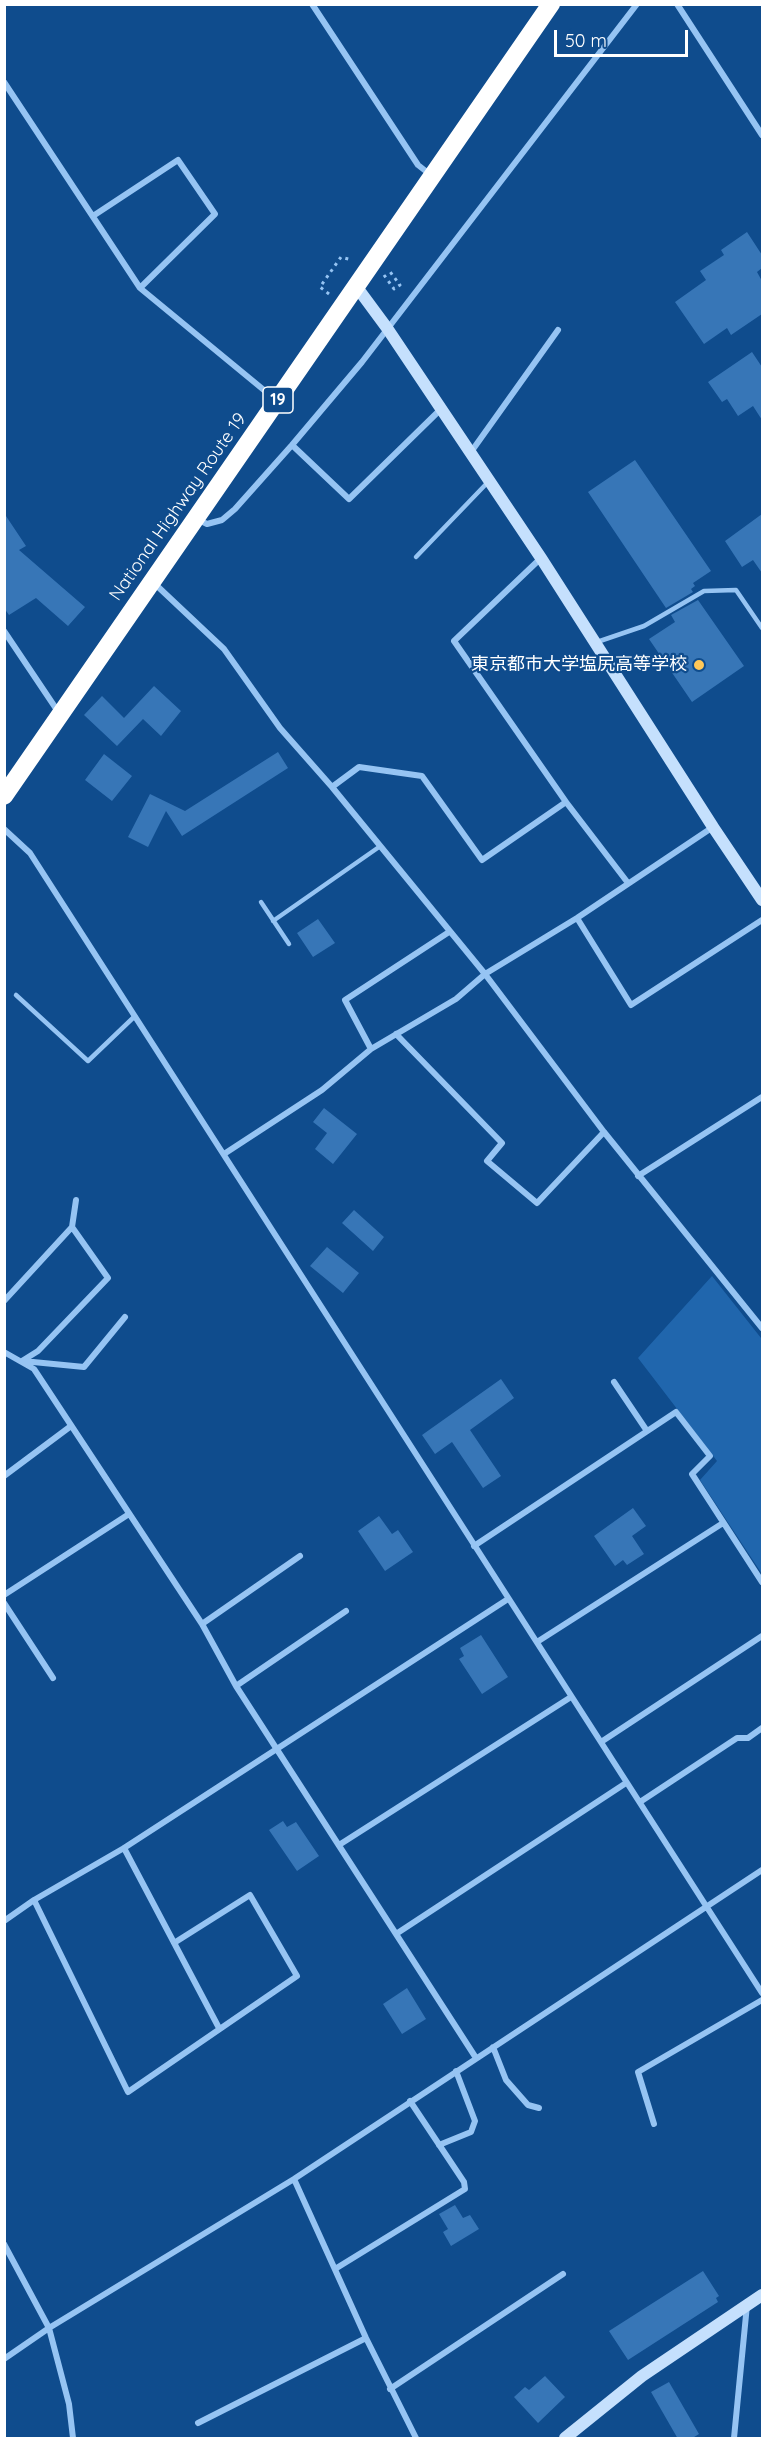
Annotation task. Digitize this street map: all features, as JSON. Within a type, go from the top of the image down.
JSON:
[{"type":"highway","name":"National Highway Route 19","points":[[4,796],[551,4]]},
{"type":"street","points":[[312,4],[418,165],[432,176]]},
{"type":"street","points":[[195,518],[207,524],[222,520],[235,509],[292,445],[387,328],[636,4]]},
{"type":"street","points":[[677,4],[762,135]]},
{"type":"street","points":[[4,82],[140,288],[277,401]]},
{"type":"street","points":[[93,216],[178,160],[215,214],[140,288]]},
{"type":"street","points":[[356,286],[442,408],[762,900]]},
{"type":"street","points":[[471,452],[558,330]]},
{"type":"street","points":[[292,445],[349,499],[442,408]]},
{"type":"street","points":[[541,558],[454,641],[566,802],[628,883]]},
{"type":"street","points":[[152,582],[224,649],[280,728],[332,787],[485,974],[638,1176],[762,1328]]},
{"type":"street","points":[[4,631],[61,716]]},
{"type":"street","points":[[332,787],[359,767],[422,776],[482,860],[566,802]]},
{"type":"street","points":[[224,1154],[322,1090],[370,1049],[456,999],[485,974],[577,918],[713,827]]},
{"type":"street","points":[[4,829],[30,853],[762,1993]]},
{"type":"street","points":[[577,918],[631,1005],[762,920]]},
{"type":"street","points":[[370,1049],[345,1000],[449,932]]},
{"type":"street","points":[[396,1034],[502,1143],[487,1161],[537,1203],[604,1132]]},
{"type":"street","points":[[638,1176],[762,1097]]},
{"type":"street","points":[[4,1301],[72,1227],[76,1200]]},
{"type":"street","points":[[22,1361],[38,1351],[108,1278],[72,1227]]},
{"type":"street","points":[[22,1361],[84,1367],[125,1317]]},
{"type":"street","points":[[4,1352],[34,1369],[202,1624],[236,1686],[476,2058]]},
{"type":"street","points":[[615,1382],[647,1431]]},
{"type":"street","points":[[474,1546],[676,1412],[710,1456],[692,1474],[762,1582]]},
{"type":"street","points":[[4,1476],[71,1426]]},
{"type":"street","points":[[4,1595],[129,1514]]},
{"type":"street","points":[[537,1642],[723,1523]]},
{"type":"street","points":[[202,1624],[300,1556]]},
{"type":"street","points":[[5,1920],[34,1900],[124,1848],[508,1599]]},
{"type":"street","points":[[4,1603],[52,1678]]},
{"type":"street","points":[[236,1686],[346,1611]]},
{"type":"street","points":[[601,1742],[762,1636]]},
{"type":"street","points":[[339,1845],[571,1697]]},
{"type":"street","points":[[640,1802],[738,1738],[748,1738],[762,1728]]},
{"type":"street","points":[[396,1934],[626,1783]]},
{"type":"street","points":[[124,1848],[219,2028]]},
{"type":"street","points":[[4,2359],[49,2328],[294,2179],[762,1870]]},
{"type":"street","points":[[34,1900],[128,2092],[297,1976],[250,1896],[174,1943]]},
{"type":"street","points":[[654,2124],[638,2072],[762,2000]]},
{"type":"street","points":[[493,2047],[506,2080],[528,2105],[539,2108]]},
{"type":"street","points":[[440,2145],[471,2132],[475,2121],[456,2071]]},
{"type":"street","points":[[335,2269],[465,2189],[464,2182],[410,2101]]},
{"type":"street","points":[[294,2179],[366,2338],[416,2439]]},
{"type":"street","points":[[5,2245],[49,2328],[69,2404],[73,2439]]},
{"type":"street","points":[[390,2389],[563,2274]]},
{"type":"street","points":[[565,2439],[642,2376],[762,2295]]},
{"type":"street","points":[[734,2439],[747,2305]]},
{"type":"street","points":[[198,2423],[366,2338]]},
{"type":"lane","points":[[416,557],[490,481]]},
{"type":"lane","points":[[595,642],[644,626],[704,591],[736,590],[762,628]]},
{"type":"lane","points":[[273,921],[379,847]]},
{"type":"lane","points":[[261,902],[289,944]]},
{"type":"lane","points":[[16,995],[88,1061],[135,1016]]},
{"type":"path","points":[[333,297],[320,287],[339,259]]},
{"type":"path","points":[[382,271],[394,289],[400,285],[387,267]]},
{"type":"shaded area","points":[[712,1276],[761,1338],[762,1574],[700,1480],[717,1461],[638,1358]]},
{"type":"building","points":[[747,232],[762,255],[762,268],[757,272],[762,281],[762,314],[731,335],[727,328],[704,344],[675,302],[706,280],[700,271],[724,255],[721,250]]},
{"type":"building","points":[[752,352],[762,367],[762,420],[753,406],[738,416],[727,399],[722,402],[708,382]]},
{"type":"building","points":[[635,460],[711,571],[693,583],[695,586],[691,589],[693,592],[666,608],[588,492]]},
{"type":"building","points":[[4,513],[26,546],[19,550],[85,607],[68,626],[36,598],[9,615],[4,608]]},
{"type":"building","points":[[762,514],[762,573],[753,560],[742,567],[725,541]]},
{"type":"building","points":[[698,600],[744,666],[692,702],[649,639],[675,622],[671,615]]},
{"type":"building","points":[[154,686],[181,711],[161,736],[143,719],[117,746],[84,715],[102,696],[124,718]]},
{"type":"building","points":[[278,752],[288,768],[182,836],[166,811],[148,847],[128,837],[150,794],[185,811]]},
{"type":"building","points":[[104,754],[132,776],[112,801],[85,780]]},
{"type":"building","points":[[318,919],[335,943],[313,957],[297,933]]},
{"type":"building","points":[[324,1108],[357,1134],[333,1164],[315,1149],[327,1133],[313,1122]]},
{"type":"building","points":[[354,1210],[384,1237],[373,1251],[342,1223]]},
{"type":"building","points":[[327,1247],[359,1273],[343,1293],[310,1266]]},
{"type":"building","points":[[501,1379],[514,1398],[470,1430],[501,1476],[483,1488],[452,1442],[435,1454],[422,1435]]},
{"type":"building","points":[[633,1508],[646,1526],[632,1536],[644,1554],[627,1565],[623,1560],[615,1566],[594,1536]]},
{"type":"building","points":[[379,1516],[392,1534],[398,1530],[413,1552],[385,1571],[358,1531]]},
{"type":"building","points":[[481,1635],[508,1677],[482,1694],[459,1659],[464,1656],[460,1648]]},
{"type":"building","points":[[283,1821],[287,1827],[296,1822],[319,1856],[297,1871],[269,1830]]},
{"type":"building","points":[[407,1988],[426,2019],[402,2034],[383,2004]]},
{"type":"building","points":[[455,2205],[463,2218],[470,2215],[479,2229],[451,2246],[443,2232],[448,2229],[439,2214]]},
{"type":"building","points":[[703,2271],[719,2296],[716,2298],[718,2302],[628,2360],[609,2331]]},
{"type":"building","points":[[545,2376],[565,2397],[538,2423],[514,2397],[525,2387],[529,2390]]},
{"type":"building","points":[[669,2382],[699,2434],[691,2439],[678,2439],[651,2392]]},
{"type":"place","name":"東京都市大学塩尻高等学校","points":[[699,665]]}]
